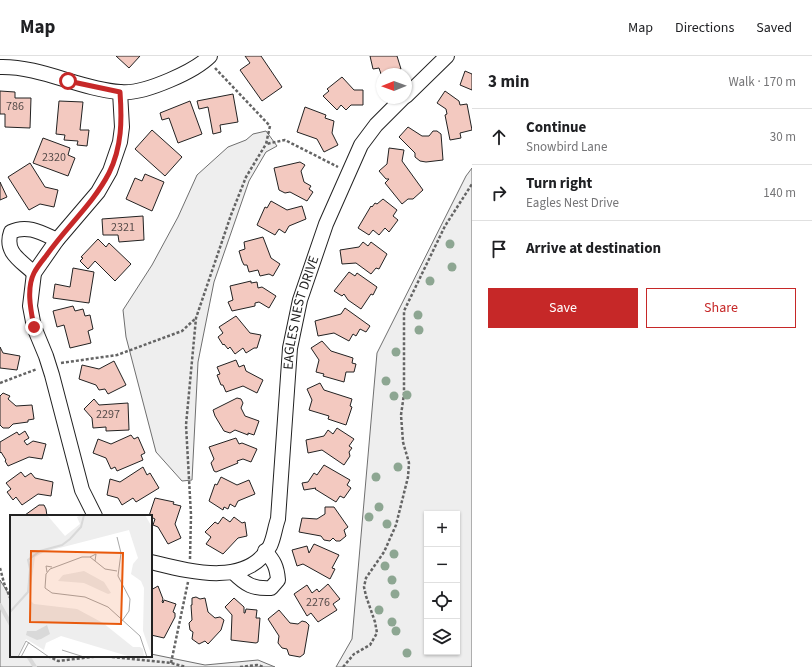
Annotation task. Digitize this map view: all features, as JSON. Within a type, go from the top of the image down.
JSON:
[{"type":"street","points":[[412,90],[447,56]]},
{"type":"street","points":[[0,67],[25,68],[68,81],[120,92],[156,86],[183,75],[208,57]]},
{"type":"street","points":[[94,515],[82,490],[49,364],[34,327],[30,306],[34,273],[57,240],[98,192],[110,172],[120,142],[122,127],[120,92]]},
{"type":"street","name":"EAGLES NEST DRIVE","points":[[152,562],[190,571],[221,574],[242,570],[258,560],[270,546],[278,519],[290,348],[300,300],[326,224],[361,145],[376,125],[397,104]]},
{"type":"street","points":[[34,273],[11,251],[8,241],[11,232],[24,228],[41,232],[57,240]]},
{"type":"street","points":[[233,572],[244,582],[258,589],[271,588],[278,580],[277,568],[265,551]]},
{"type":"path","points":[[171,663],[190,571],[191,515],[186,425],[196,318],[230,215],[246,177],[266,144],[270,126],[208,57]]},
{"type":"path","points":[[266,144],[285,140],[349,173]]},
{"type":"path","points":[[343,667],[354,654],[370,645],[376,633],[375,622],[364,587],[366,578],[384,552],[396,525],[408,477],[409,463],[403,442],[401,415],[404,394],[404,311],[445,226],[472,184]]},
{"type":"path","points":[[0,383],[49,364],[117,355],[182,331],[196,318]]},
{"type":"path","points":[[0,568],[10,598]]},
{"type":"path","points":[[50,657],[58,661],[92,657]]},
{"type":"path","points":[[111,657],[171,663],[186,667]]},
{"type":"path","points":[[240,667],[257,665],[264,667]]},
{"type":"shaded area","points":[[266,131],[277,146],[266,152],[249,181],[214,282],[198,362],[192,480],[182,481],[156,452],[126,337],[123,310],[152,265],[178,217],[197,175],[228,147],[246,140],[253,134]]},
{"type":"shaded area","points":[[472,168],[472,667],[336,667],[352,639],[377,353],[466,176]]},
{"type":"shaded area","points":[[0,580],[10,596],[10,657],[152,657],[152,654],[205,665],[258,660],[275,667],[0,667]]},
{"type":"building","points":[[116,56],[140,56],[129,68]]},
{"type":"building","points":[[245,56],[261,56],[282,87],[262,101],[240,70],[250,63]]},
{"type":"building","points":[[370,56],[397,56],[401,68],[376,68],[373,69]]},
{"type":"building","points":[[465,71],[472,74],[472,90],[460,85]]},
{"type":"building","points":[[342,77],[354,90],[363,90],[363,105],[351,105],[346,110],[341,105],[337,110],[323,96],[329,91],[327,89]]},
{"type":"building","points":[[0,91],[15,92],[15,98],[31,98],[30,128],[5,127],[5,114],[0,114]]},
{"type":"building","points":[[445,91],[459,101],[460,105],[467,104],[472,130],[460,133],[461,138],[450,140],[445,115],[447,114],[446,109],[437,103]]},
{"type":"building","points":[[233,94],[238,122],[220,125],[221,132],[213,134],[208,107],[199,109],[197,101]]},
{"type":"building","points":[[59,101],[83,102],[80,130],[89,130],[87,146],[77,145],[78,141],[64,140],[65,135],[56,134]]},
{"type":"building","points":[[190,101],[202,134],[178,143],[169,118],[162,120],[160,113]]},
{"type":"building","points":[[305,107],[326,115],[325,118],[334,121],[332,133],[338,145],[324,152],[317,139],[297,132]]},
{"type":"building","points":[[408,127],[422,136],[429,136],[433,131],[437,131],[441,134],[443,160],[426,162],[420,161],[415,157],[415,153],[399,137]]},
{"type":"building","points":[[152,130],[182,157],[165,176],[135,149]]},
{"type":"building","points":[[43,138],[70,148],[68,155],[75,158],[68,176],[33,163]]},
{"type":"building","points":[[389,148],[404,150],[402,161],[423,190],[413,199],[408,199],[402,204],[385,183],[389,179],[386,179],[379,171],[387,164]]},
{"type":"building","points":[[300,162],[305,165],[301,171],[304,182],[311,186],[309,189],[313,192],[307,201],[290,192],[285,193],[279,190],[274,168]]},
{"type":"building","points":[[30,163],[45,187],[58,190],[54,207],[40,204],[29,210],[8,177]]},
{"type":"building","points":[[145,174],[164,182],[152,211],[126,199],[135,178],[142,181]]},
{"type":"building","points":[[0,182],[7,197],[0,200]]},
{"type":"building","points":[[383,199],[397,210],[393,216],[398,220],[389,232],[385,228],[379,235],[373,230],[369,235],[358,228],[371,206],[372,207],[375,203],[377,204]]},
{"type":"building","points":[[271,201],[287,210],[302,206],[306,219],[289,226],[285,233],[279,229],[275,235],[257,225],[265,207],[267,208]]},
{"type":"building","points":[[143,216],[144,240],[119,242],[118,235],[103,235],[102,219]]},
{"type":"building","points":[[263,237],[271,258],[280,264],[273,276],[269,274],[260,276],[258,270],[249,272],[247,265],[244,265],[242,261],[239,251],[245,249],[244,242]]},
{"type":"building","points":[[98,239],[106,247],[109,243],[131,264],[115,281],[95,261],[88,269],[80,261],[83,258],[81,257]]},
{"type":"building","points":[[363,242],[368,246],[371,242],[387,254],[379,269],[376,268],[371,274],[356,263],[342,264],[340,250],[359,247]]},
{"type":"building","points":[[73,268],[94,272],[89,303],[53,298],[55,284],[70,287]]},
{"type":"building","points":[[349,272],[355,276],[357,273],[377,287],[373,295],[371,294],[361,309],[348,300],[344,294],[342,296],[334,291]]},
{"type":"building","points":[[251,281],[251,283],[257,282],[258,288],[262,287],[276,296],[269,308],[259,302],[255,303],[255,306],[232,311],[228,302],[233,300],[230,286]]},
{"type":"building","points":[[73,306],[75,311],[83,309],[85,316],[90,315],[93,329],[88,331],[91,343],[70,348],[64,325],[57,327],[53,311]]},
{"type":"building","points":[[345,308],[370,326],[366,332],[360,329],[356,336],[353,334],[349,341],[334,333],[318,336],[315,321],[341,314]]},
{"type":"building","points":[[236,316],[250,333],[261,335],[257,348],[254,348],[246,353],[243,348],[235,354],[230,347],[228,349],[224,344],[223,345],[218,337],[223,333],[219,327]]},
{"type":"building","points":[[322,341],[331,351],[353,358],[352,363],[356,364],[354,372],[346,372],[344,382],[323,376],[324,374],[316,372],[319,360],[311,348]]},
{"type":"building","points":[[0,347],[3,353],[20,356],[17,370],[0,368]]},
{"type":"building","points":[[236,360],[239,367],[244,365],[246,371],[263,380],[257,393],[243,386],[226,392],[223,385],[221,385],[217,375],[220,374],[217,367]]},
{"type":"building","points":[[114,361],[126,385],[108,394],[105,389],[99,390],[96,385],[79,379],[82,365],[99,369]]},
{"type":"building","points":[[320,383],[324,390],[352,399],[350,406],[352,407],[346,425],[328,419],[329,416],[309,410],[312,400],[307,389]]},
{"type":"building","points":[[3,393],[10,396],[8,399],[16,406],[32,405],[34,419],[28,420],[28,422],[13,424],[9,428],[3,428],[0,425],[0,396]]},
{"type":"building","points":[[237,398],[241,399],[243,403],[241,408],[245,416],[259,421],[254,435],[248,433],[248,435],[235,430],[230,433],[224,431],[215,416],[213,410]]},
{"type":"building","points":[[94,399],[99,405],[128,403],[129,430],[106,431],[106,427],[93,428],[92,418],[84,409]]},
{"type":"building","points":[[337,428],[354,439],[349,446],[352,448],[349,452],[350,456],[344,465],[322,450],[308,453],[306,440],[324,436],[328,430],[333,434]]},
{"type":"building","points":[[25,431],[29,438],[24,441],[27,445],[33,441],[46,444],[42,459],[29,457],[8,466],[5,461],[6,460],[1,452],[0,453],[0,442],[17,432],[19,435]]},
{"type":"building","points":[[131,435],[134,439],[138,437],[145,453],[141,455],[143,460],[117,471],[115,467],[111,469],[106,458],[93,453],[98,439],[111,444]]},
{"type":"building","points":[[236,438],[239,444],[242,443],[257,449],[251,462],[243,459],[237,461],[238,463],[216,472],[214,471],[211,463],[214,459],[209,447]]},
{"type":"building","points":[[324,465],[350,480],[347,485],[351,488],[344,498],[340,496],[336,502],[315,489],[316,488],[304,490],[302,483],[308,482],[314,473],[317,475]]},
{"type":"building","points":[[143,467],[147,475],[150,473],[159,488],[136,502],[133,498],[122,505],[118,498],[107,495],[110,479],[120,482]]},
{"type":"building","points":[[21,472],[25,477],[31,473],[35,478],[53,482],[51,496],[38,494],[22,505],[16,497],[13,500],[7,492],[11,489],[6,483]]},
{"type":"building","points":[[221,477],[237,485],[249,480],[255,494],[238,501],[235,507],[230,504],[228,509],[224,507],[223,510],[209,501],[215,484],[217,485]]},
{"type":"building","points":[[155,498],[174,502],[173,504],[181,506],[175,524],[181,538],[168,544],[158,527],[153,525],[155,519],[152,518],[152,515],[149,515]]},
{"type":"building","points":[[39,505],[44,505],[47,515],[25,515]]},
{"type":"building","points":[[325,507],[334,507],[348,527],[344,530],[346,536],[340,541],[336,541],[333,538],[330,541],[324,540],[321,536],[299,532],[302,518],[317,519],[325,514]]},
{"type":"building","points":[[223,517],[230,522],[234,517],[242,523],[245,522],[247,536],[238,538],[223,554],[206,544],[211,537],[205,532],[215,522],[218,524]]},
{"type":"building","points":[[314,544],[339,555],[332,568],[335,569],[330,579],[303,564],[297,566],[292,550],[307,546],[309,553]]},
{"type":"building","points":[[328,584],[340,599],[333,604],[337,610],[318,622],[311,613],[307,616],[294,594],[307,585],[312,593],[317,589],[319,592]]},
{"type":"building","points":[[158,586],[163,603],[164,600],[176,604],[173,612],[175,613],[175,617],[164,638],[152,635],[152,589]]},
{"type":"building","points":[[196,597],[200,599],[205,598],[208,612],[215,618],[220,617],[224,620],[221,630],[208,644],[205,641],[199,644],[192,639],[193,632],[190,630],[189,623],[192,620],[192,598]]},
{"type":"building","points":[[234,598],[244,607],[244,613],[246,609],[257,610],[256,618],[260,618],[258,642],[231,640],[232,615],[225,607]]},
{"type":"building","points":[[279,610],[290,623],[298,624],[302,621],[309,625],[304,654],[300,657],[289,655],[287,649],[282,648],[278,643],[279,636],[268,619]]},
{"type":"waterway","points":[[0,605],[10,623]]},
{"type":"waterway","points":[[29,657],[35,667]]},
{"type":"route","points":[[34,327],[30,306],[31,284],[34,273],[57,240],[98,192],[110,172],[120,142],[122,127],[120,92],[68,81]]}]
